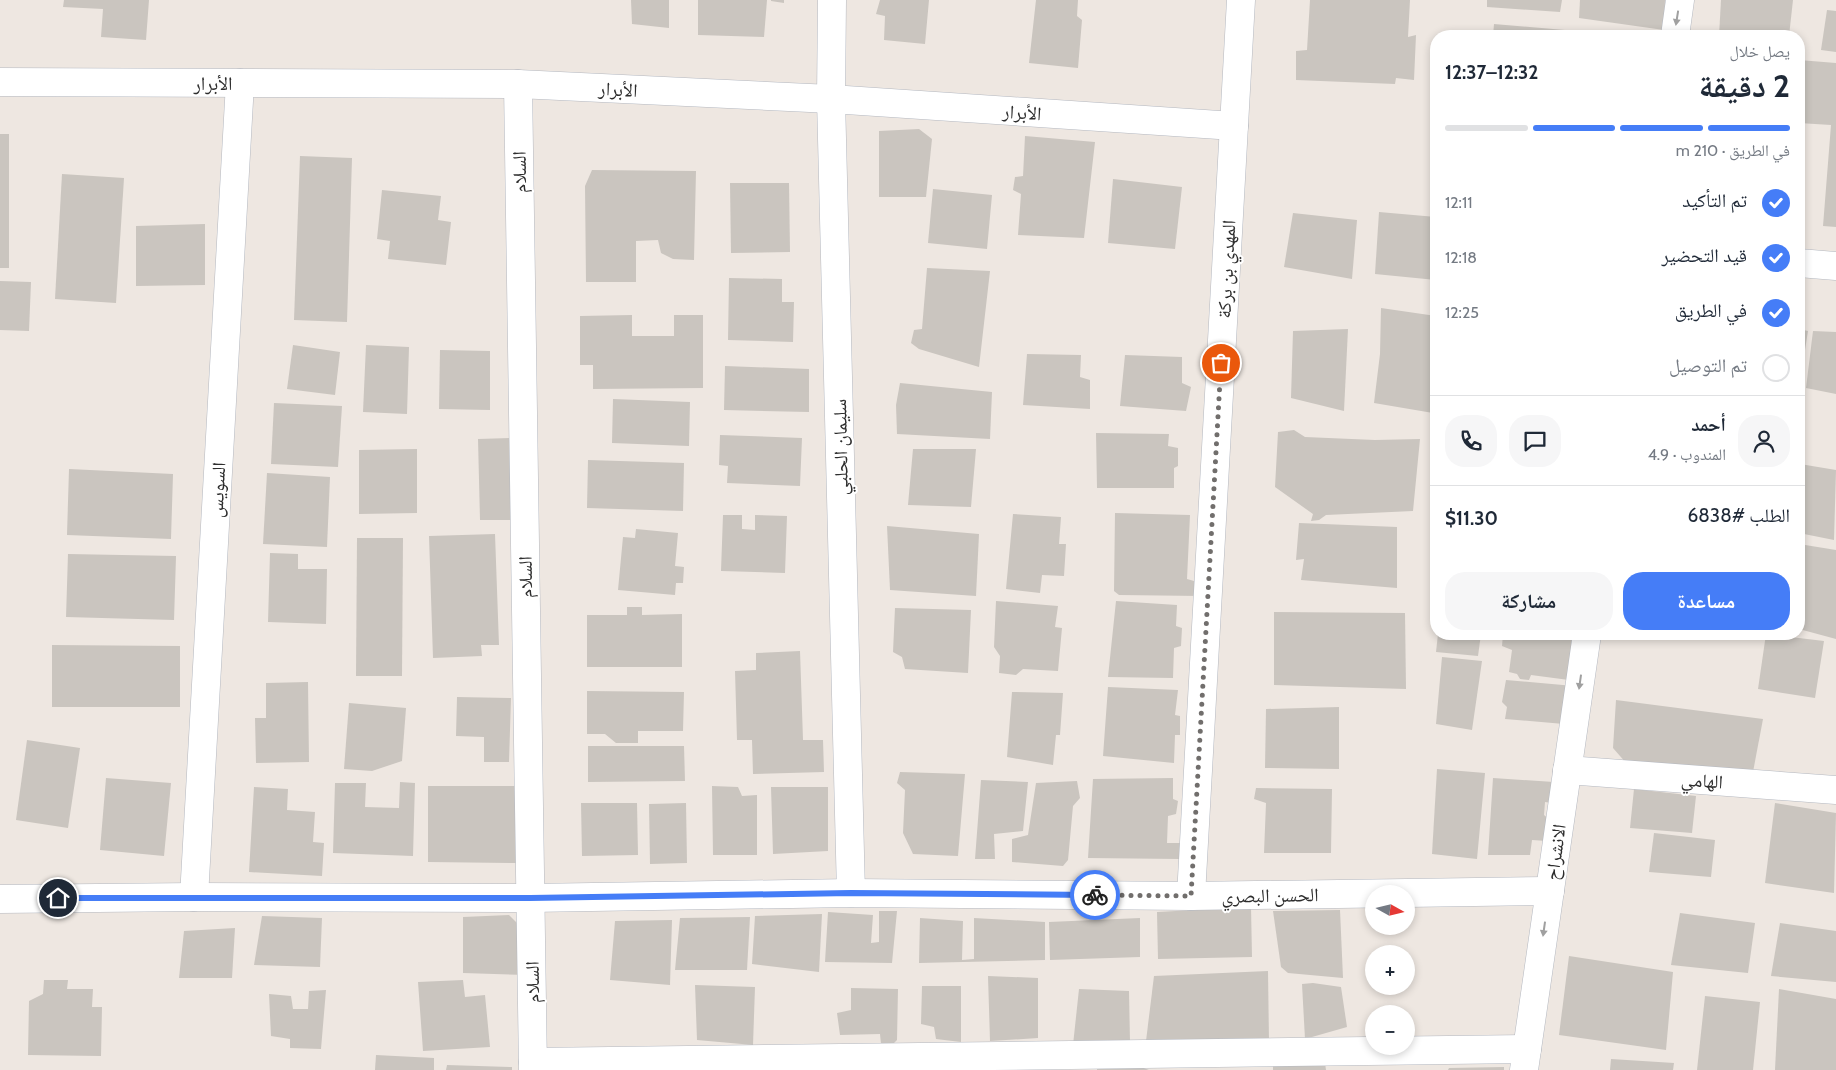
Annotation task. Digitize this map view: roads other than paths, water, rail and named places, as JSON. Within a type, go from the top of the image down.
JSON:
[{"type":"street","name":"سليمان الحلبي","points":[[832,0],[831,99],[851,893]]},
{"type":"street","name":"المهدي بن بركة","points":[[1191,896],[1241,0]]},
{"type":"street","points":[[1676,30],[1680,0]]},
{"type":"street","name":"الأبرار","points":[[0,82],[518,84],[831,99],[1234,126]]},
{"type":"street","name":"السويس","points":[[194,897],[240,83]]},
{"type":"street","name":"السلام","points":[[518,84],[533,1066]]},
{"type":"street","points":[[1805,263],[1836,266]]},
{"type":"street","name":"الانشراح","points":[[1526,1060],[1586,640]]},
{"type":"street","name":"الهامي","points":[[1567,770],[1836,790]]},
{"type":"street","name":"الحسن البصري","points":[[0,899],[194,897],[530,898],[851,893],[1191,896],[1550,891]]},
{"type":"street","points":[[533,1066],[1526,1060]]}]
